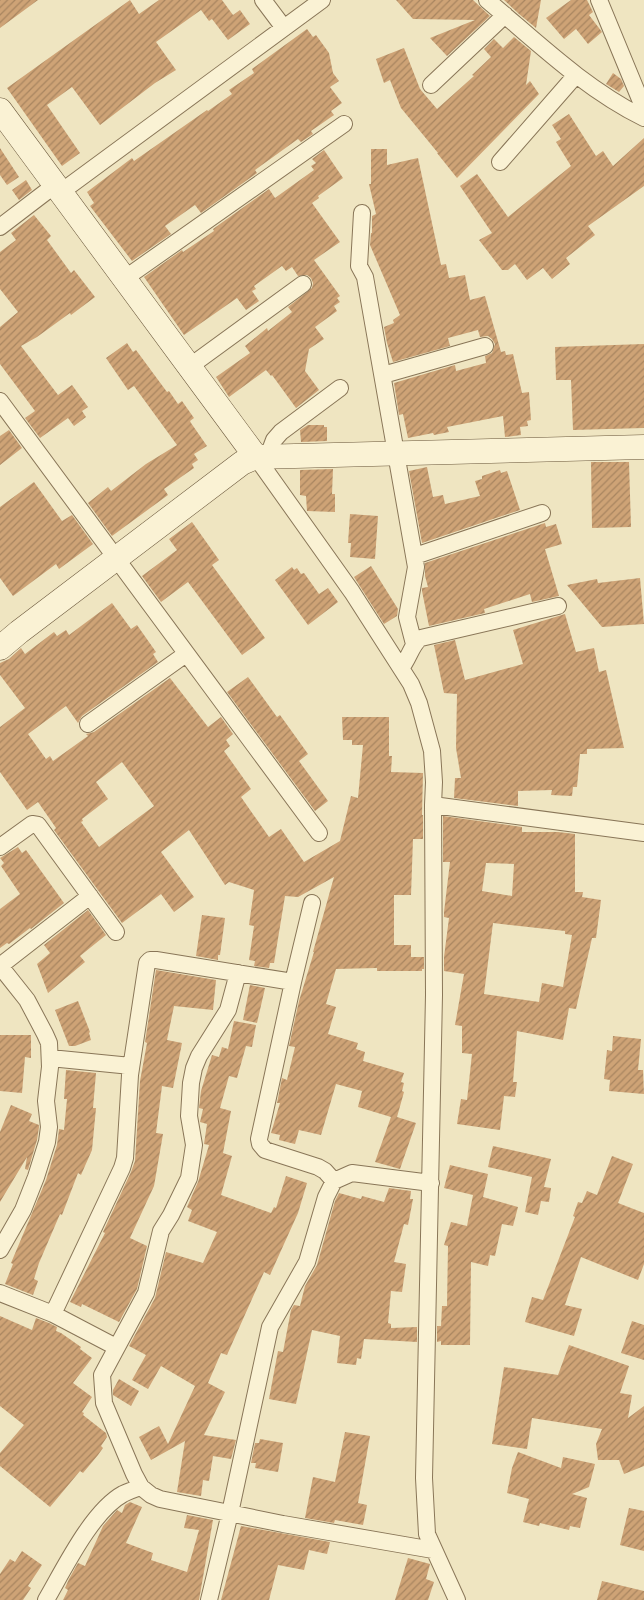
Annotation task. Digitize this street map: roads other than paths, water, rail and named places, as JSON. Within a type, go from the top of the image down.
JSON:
[{"type":"street","points":[[263,0],[284,28]]},
{"type":"street","points":[[0,227],[58,189],[322,0]]},
{"type":"street","points":[[487,0],[576,75],[622,106],[644,118]]},
{"type":"street","points":[[600,0],[644,108]]},
{"type":"street","points":[[431,85],[505,15]]},
{"type":"street","points":[[500,162],[576,75]]},
{"type":"street","points":[[0,110],[188,367],[262,457],[411,684],[429,735],[433,759],[434,995],[424,1478],[427,1534],[457,1600]]},
{"type":"street","points":[[124,279],[344,124]]},
{"type":"street","points":[[362,214],[359,266],[365,277],[415,556],[416,573],[407,616],[414,644]]},
{"type":"street","points":[[188,367],[303,284]]},
{"type":"street","points":[[383,375],[485,346]]},
{"type":"street","points":[[262,457],[281,432],[340,388]]},
{"type":"street","points":[[0,401],[319,834]]},
{"type":"street","points":[[0,648],[18,632],[116,560],[242,463],[262,457],[644,447]]},
{"type":"street","points":[[415,556],[542,513]]},
{"type":"street","points":[[400,668],[409,657],[416,641],[421,638],[558,606]]},
{"type":"street","points":[[88,724],[186,654]]},
{"type":"street","points":[[433,805],[644,832]]},
{"type":"street","points":[[0,847],[32,824],[38,825],[116,932]]},
{"type":"street","points":[[0,1250],[23,1210],[47,1142],[49,1127],[46,1094],[50,1058],[49,1043],[32,1008],[0,966],[90,896]]},
{"type":"street","points":[[312,904],[259,1139],[264,1150],[318,1167],[334,1182]]},
{"type":"street","points":[[53,1314],[122,1168],[131,1066],[147,963],[150,960],[156,960],[293,982]]},
{"type":"street","points":[[238,973],[228,1010],[199,1056],[194,1068],[189,1116],[194,1145],[189,1178],[161,1231],[146,1293],[102,1375],[104,1403],[134,1474],[141,1487],[151,1495],[160,1499],[283,1524],[433,1550]]},
{"type":"street","points":[[50,1058],[131,1066]]},
{"type":"street","points":[[209,1600],[230,1513],[270,1327],[307,1262],[326,1197],[334,1182],[352,1173],[431,1183]]},
{"type":"street","points":[[0,1293],[53,1314],[116,1347]]},
{"type":"street","points":[[46,1600],[79,1542],[90,1528],[122,1494],[141,1487]]}]
